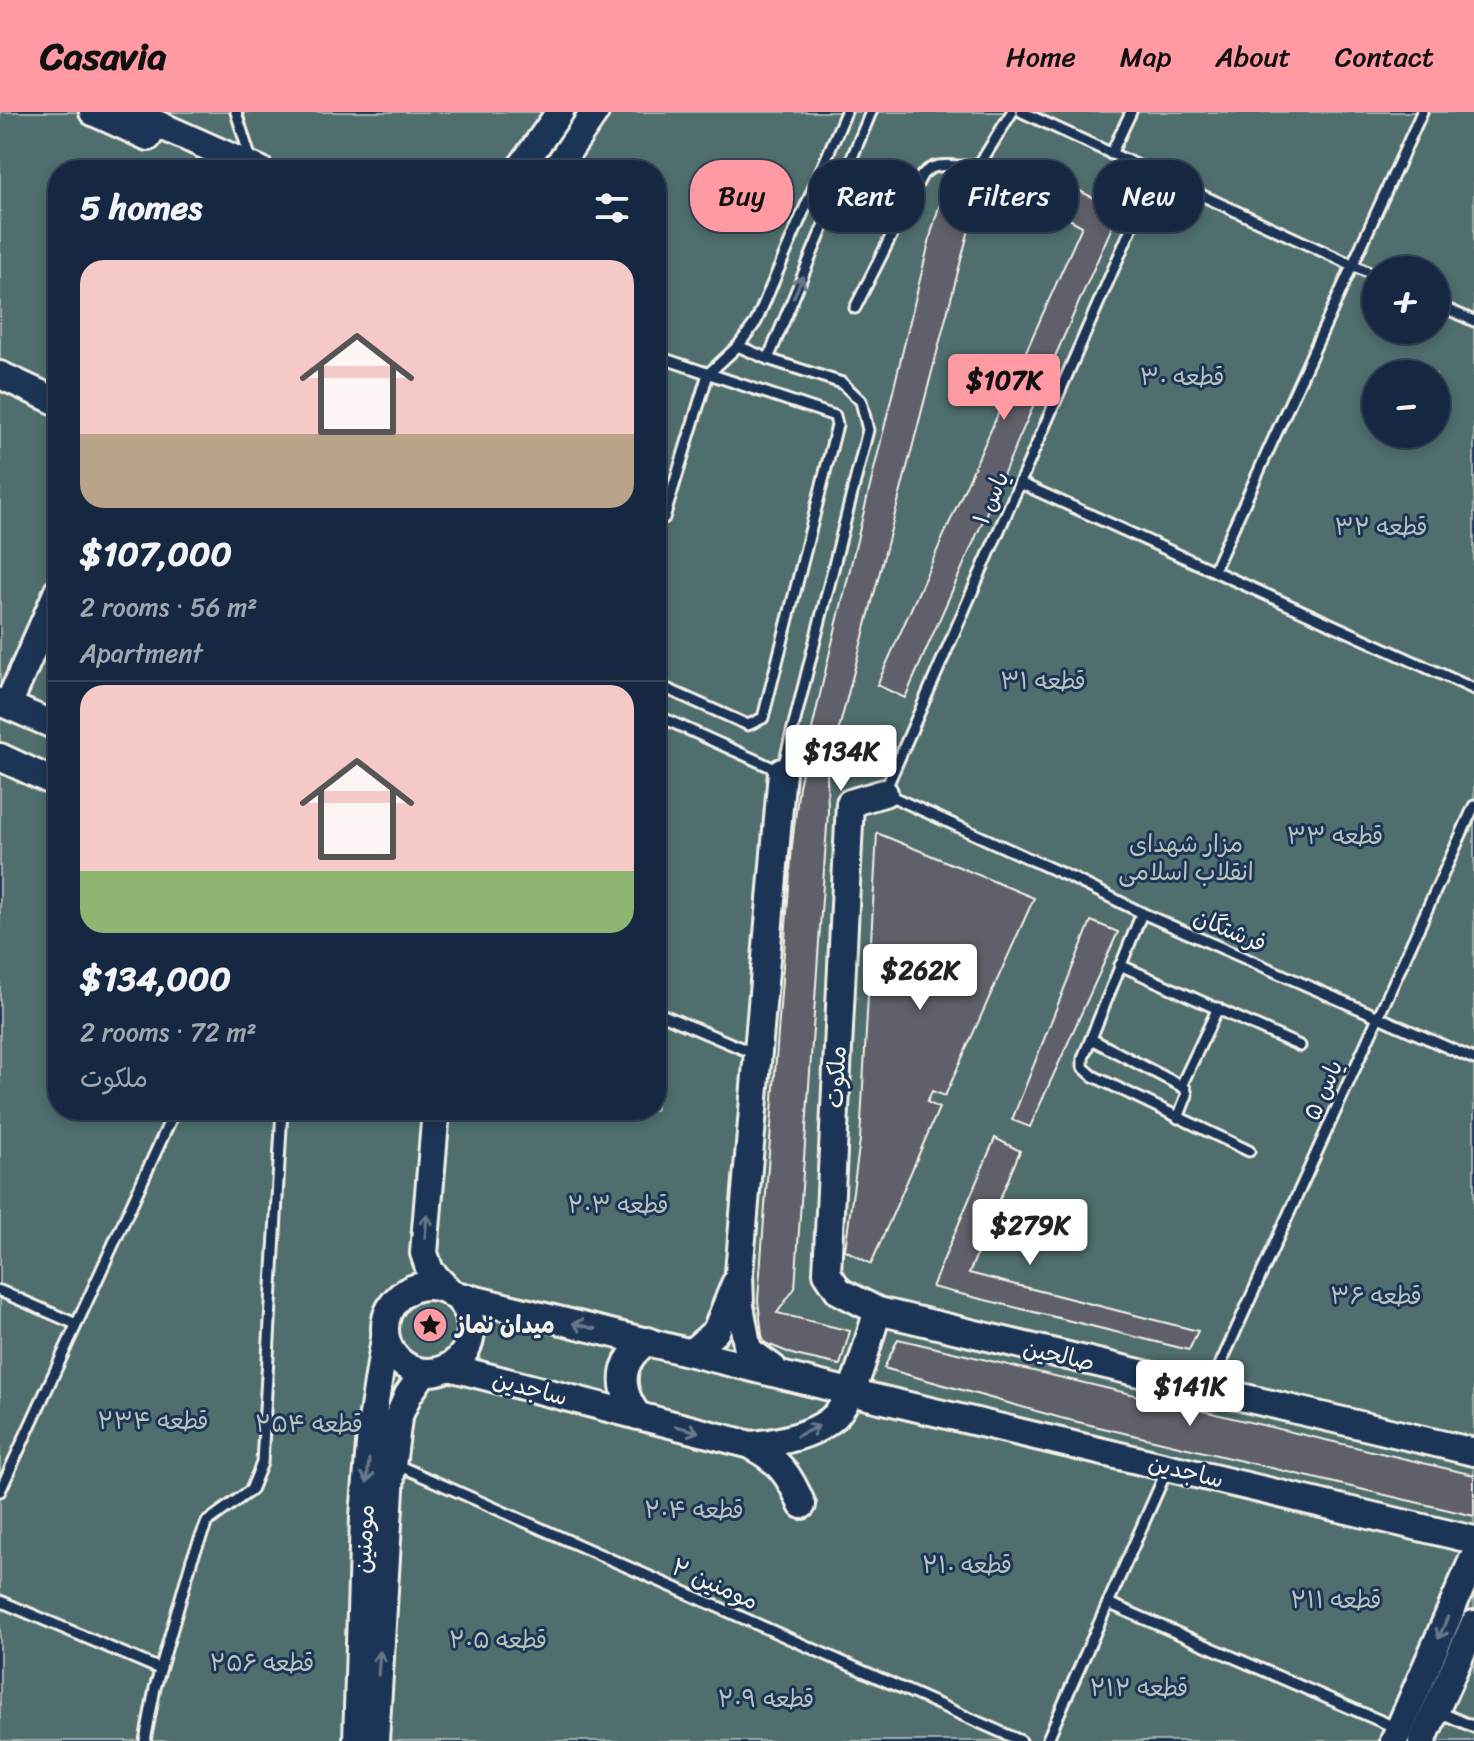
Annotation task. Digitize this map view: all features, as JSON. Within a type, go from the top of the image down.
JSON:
[{"type":"street","points":[[93,112],[198,160]]},
{"type":"street","points":[[526,160],[560,112]]},
{"type":"street","points":[[562,160],[595,112]]},
{"type":"street","points":[[134,113],[237,160]]},
{"type":"street","points":[[0,375],[48,397]]},
{"type":"street","points":[[48,612],[4,703],[48,723]]},
{"type":"street","points":[[0,757],[48,779]]},
{"type":"street","points":[[779,1372],[748,1350],[740,1306],[739,1273],[782,772]]},
{"type":"street","name":"ملکوت","points":[[878,1311],[839,1291],[827,1273],[850,803],[884,793]]},
{"type":"street","points":[[435,1120],[424,1253],[430,1271],[462,1304],[469,1317],[471,1331],[468,1345],[460,1357],[437,1369],[411,1369],[399,1362],[385,1338],[386,1318],[392,1305],[413,1289],[426,1286],[452,1294]]},
{"type":"street","points":[[692,1352],[716,1331],[739,1273]]},
{"type":"street","name":"ساجدین","points":[[452,1294],[1474,1540]]},
{"type":"street","points":[[850,1392],[878,1311]]},
{"type":"street","name":"صالحین","points":[[878,1311],[1474,1452]]},
{"type":"street","name":"مومنین","points":[[357,1741],[364,1516],[372,1421],[385,1338]]},
{"type":"street","points":[[638,1416],[628,1403],[623,1387],[626,1367],[633,1351],[648,1341]]},
{"type":"street","name":"ساجدین","points":[[437,1369],[751,1445],[782,1442],[810,1431],[835,1416],[850,1392]]},
{"type":"street","name":"مومنین","points":[[375,1741],[392,1463],[398,1418],[408,1395],[437,1369]]},
{"type":"street","name":"ساجدین","points":[[751,1445],[781,1466],[791,1479],[802,1505]]},
{"type":"street","points":[[1405,1737],[1474,1557]]},
{"type":"street","points":[[1405,1737],[1436,1710],[1474,1624]]},
{"type":"lane","points":[[236,112],[254,160]]},
{"type":"lane","points":[[666,511],[708,374],[738,346],[756,322],[846,112]]},
{"type":"lane","points":[[768,359],[871,112]]},
{"type":"lane","points":[[855,308],[922,175],[929,167],[938,165],[974,166],[981,162],[1012,112]]},
{"type":"lane","points":[[1022,112],[1124,160]]},
{"type":"lane","points":[[1111,154],[1131,112]]},
{"type":"lane","points":[[1214,570],[1422,112]]},
{"type":"lane","points":[[1203,196],[1362,270]]},
{"type":"lane","name":"یاس ۱","points":[[884,793],[1130,232]]},
{"type":"lane","points":[[1450,310],[1474,321]]},
{"type":"lane","points":[[666,720],[782,772],[868,430],[861,401],[842,383],[738,346]]},
{"type":"lane","points":[[666,359],[835,416],[837,425],[763,718],[748,725],[666,688]]},
{"type":"lane","points":[[1020,483],[1474,689]]},
{"type":"lane","name":"فرشتگان","points":[[884,793],[1142,913],[1474,1059]]},
{"type":"lane","name":"یاس ۵","points":[[1209,1391],[1474,806]]},
{"type":"lane","points":[[1142,913],[1082,1063],[1089,1073],[1249,1151]]},
{"type":"lane","points":[[1120,965],[1300,1046]]},
{"type":"lane","points":[[1181,1086],[1218,1008]]},
{"type":"lane","points":[[666,1016],[758,1056]]},
{"type":"lane","points":[[1091,1039],[1188,1092],[1178,1118]]},
{"type":"lane","points":[[0,1491],[170,1120]]},
{"type":"lane","points":[[145,1741],[160,1669],[192,1559],[207,1522],[251,1490],[262,1463],[281,1120]]},
{"type":"lane","points":[[0,1291],[76,1324]]},
{"type":"lane","name":"مومنین ۲","points":[[392,1463],[1021,1741]]},
{"type":"lane","points":[[1047,1741],[1168,1467]]},
{"type":"lane","points":[[0,1601],[160,1669]]},
{"type":"lane","points":[[1108,1603],[1405,1737]]},
{"type":"lane","points":[[1436,1710],[1474,1727]]},
{"type":"green space","points":[[0,112],[1474,112],[1474,1741],[0,1741]]},
{"type":"building","points":[[1078,190],[1094,198],[1094,232],[1110,232],[905,698],[877,685],[1082,226],[1078,224]]},
{"type":"building","points":[[940,203],[940,232],[968,232],[827,775],[828,812],[795,1288],[777,1313],[850,1331],[840,1365],[795,1355],[765,1343],[758,1300],[792,846],[799,786]]},
{"type":"building","points":[[877,833],[1034,898],[945,1096],[932,1091],[927,1102],[939,1108],[871,1264],[845,1250],[860,1140]]},
{"type":"building","points":[[1091,921],[1118,932],[1030,1127],[1012,1120]]},
{"type":"building","points":[[995,1138],[1020,1151],[969,1273],[1198,1331],[1189,1350],[932,1287]]},
{"type":"building","points":[[898,1339],[1474,1475],[1474,1516],[1061,1418],[884,1368]]},
{"type":"place","name":"میدان نماز","points":[[430,1325]]},
{"type":"park label","name":"قطعه ۳۰","points":[[1182,377]]},
{"type":"park label","name":"قطعه ۳۲","points":[[1381,527]]},
{"type":"park label","name":"قطعه ۳۱","points":[[1043,681]]},
{"type":"park label","name":"قطعه ۳۳","points":[[1335,836]]},
{"type":"park label","name":"مزار شهدای انقلاب اسلامی","points":[[1186,858]]},
{"type":"park label","name":"قطعه ۲۰۳","points":[[618,1205]]},
{"type":"park label","name":"قطعه ۳۶","points":[[1376,1296]]},
{"type":"park label","name":"قطعه ۲۳۴","points":[[153,1421]]},
{"type":"park label","name":"قطعه ۲۵۴","points":[[309,1424]]},
{"type":"park label","name":"قطعه ۲۰۴","points":[[694,1510]]},
{"type":"park label","name":"قطعه ۲۱۰","points":[[967,1565]]},
{"type":"park label","name":"قطعه ۲۱۱","points":[[1336,1600]]},
{"type":"park label","name":"قطعه ۲۰۵","points":[[498,1640]]},
{"type":"park label","name":"قطعه ۲۵۶","points":[[262,1663]]},
{"type":"park label","name":"قطعه ۲۱۲","points":[[1139,1688]]},
{"type":"park label","name":"قطعه ۲۰۹","points":[[766,1699]]}]
